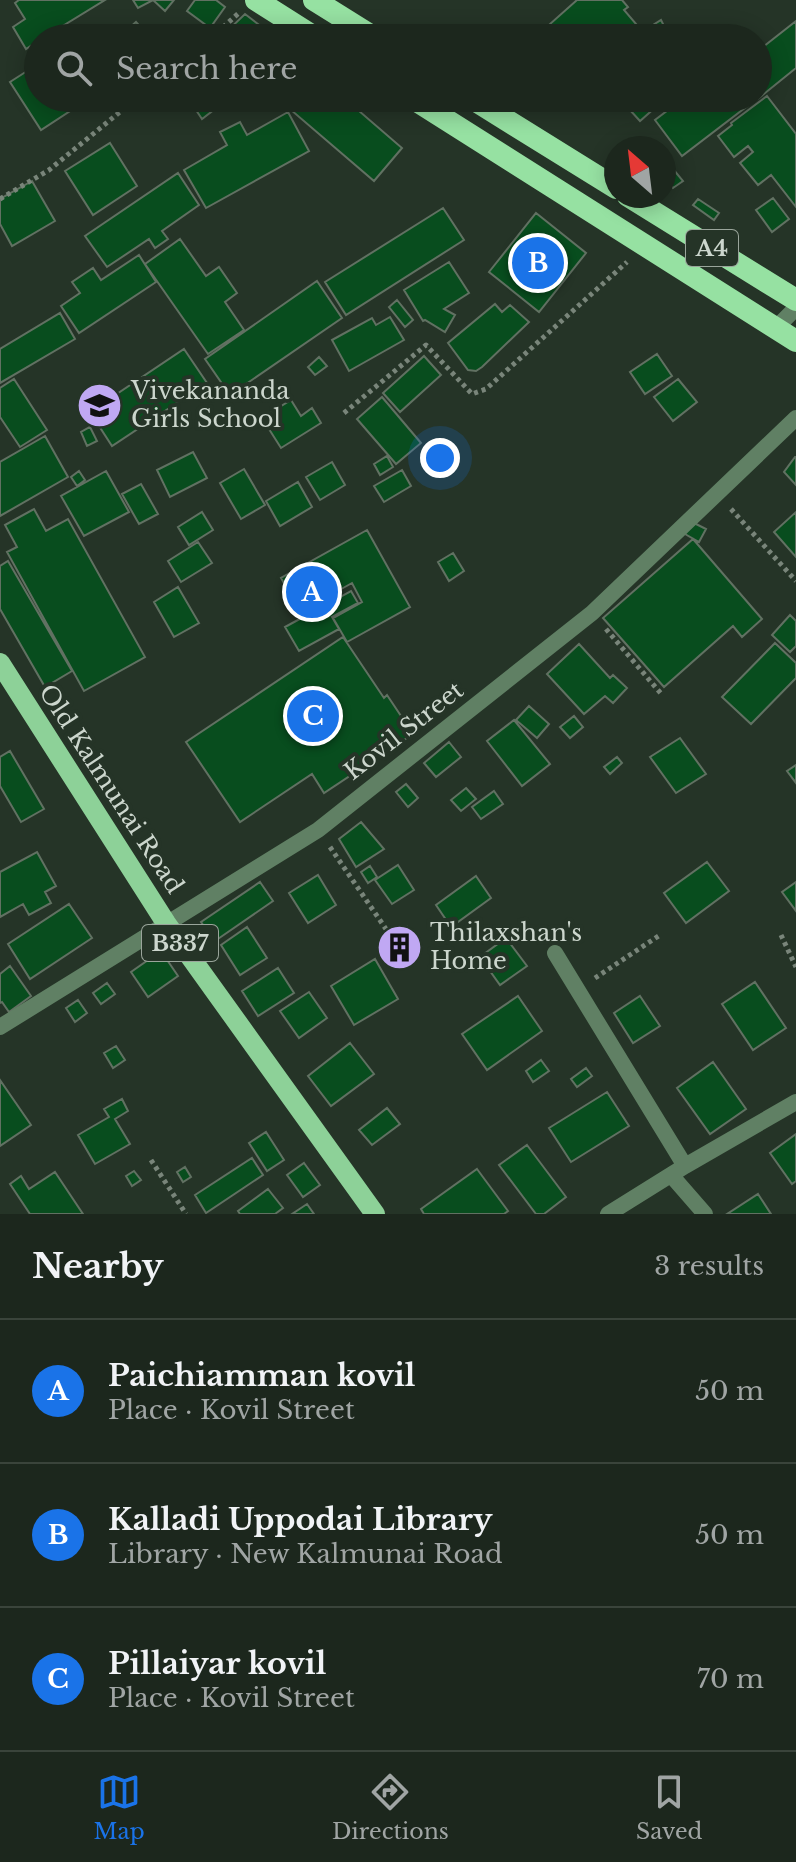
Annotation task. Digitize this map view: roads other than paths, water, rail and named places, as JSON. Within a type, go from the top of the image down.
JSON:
[{"type":"highway","points":[[314,0],[353,24]]},
{"type":"highway","points":[[249,5],[288,24]]},
{"type":"highway","name":"A4","points":[[434,112],[796,341]]},
{"type":"highway","points":[[494,112],[604,181]]},
{"type":"highway","name":"A4","points":[[647,208],[796,300]]},
{"type":"main road","name":"Old Kalmunai Road","points":[[0,663],[166,923],[375,1214]]},
{"type":"street","points":[[776,328],[796,308]]},
{"type":"street","name":"Kovil Street","points":[[0,1027],[318,830],[592,613],[796,418]]},
{"type":"street","points":[[555,953],[705,1214]]},
{"type":"street","points":[[608,1214],[796,1102]]},
{"type":"place","name":"Kalladi Uppodai Library","points":[[538,263]]},
{"type":"place","name":"Vivekananda Girls School","points":[[100,405]]},
{"type":"place","name":"Paichiamman kovil","points":[[312,592]]},
{"type":"place","name":"Pillaiyar kovil","points":[[313,716]]},
{"type":"place","name":"Thilaxshan's Home","points":[[399,947]]}]
